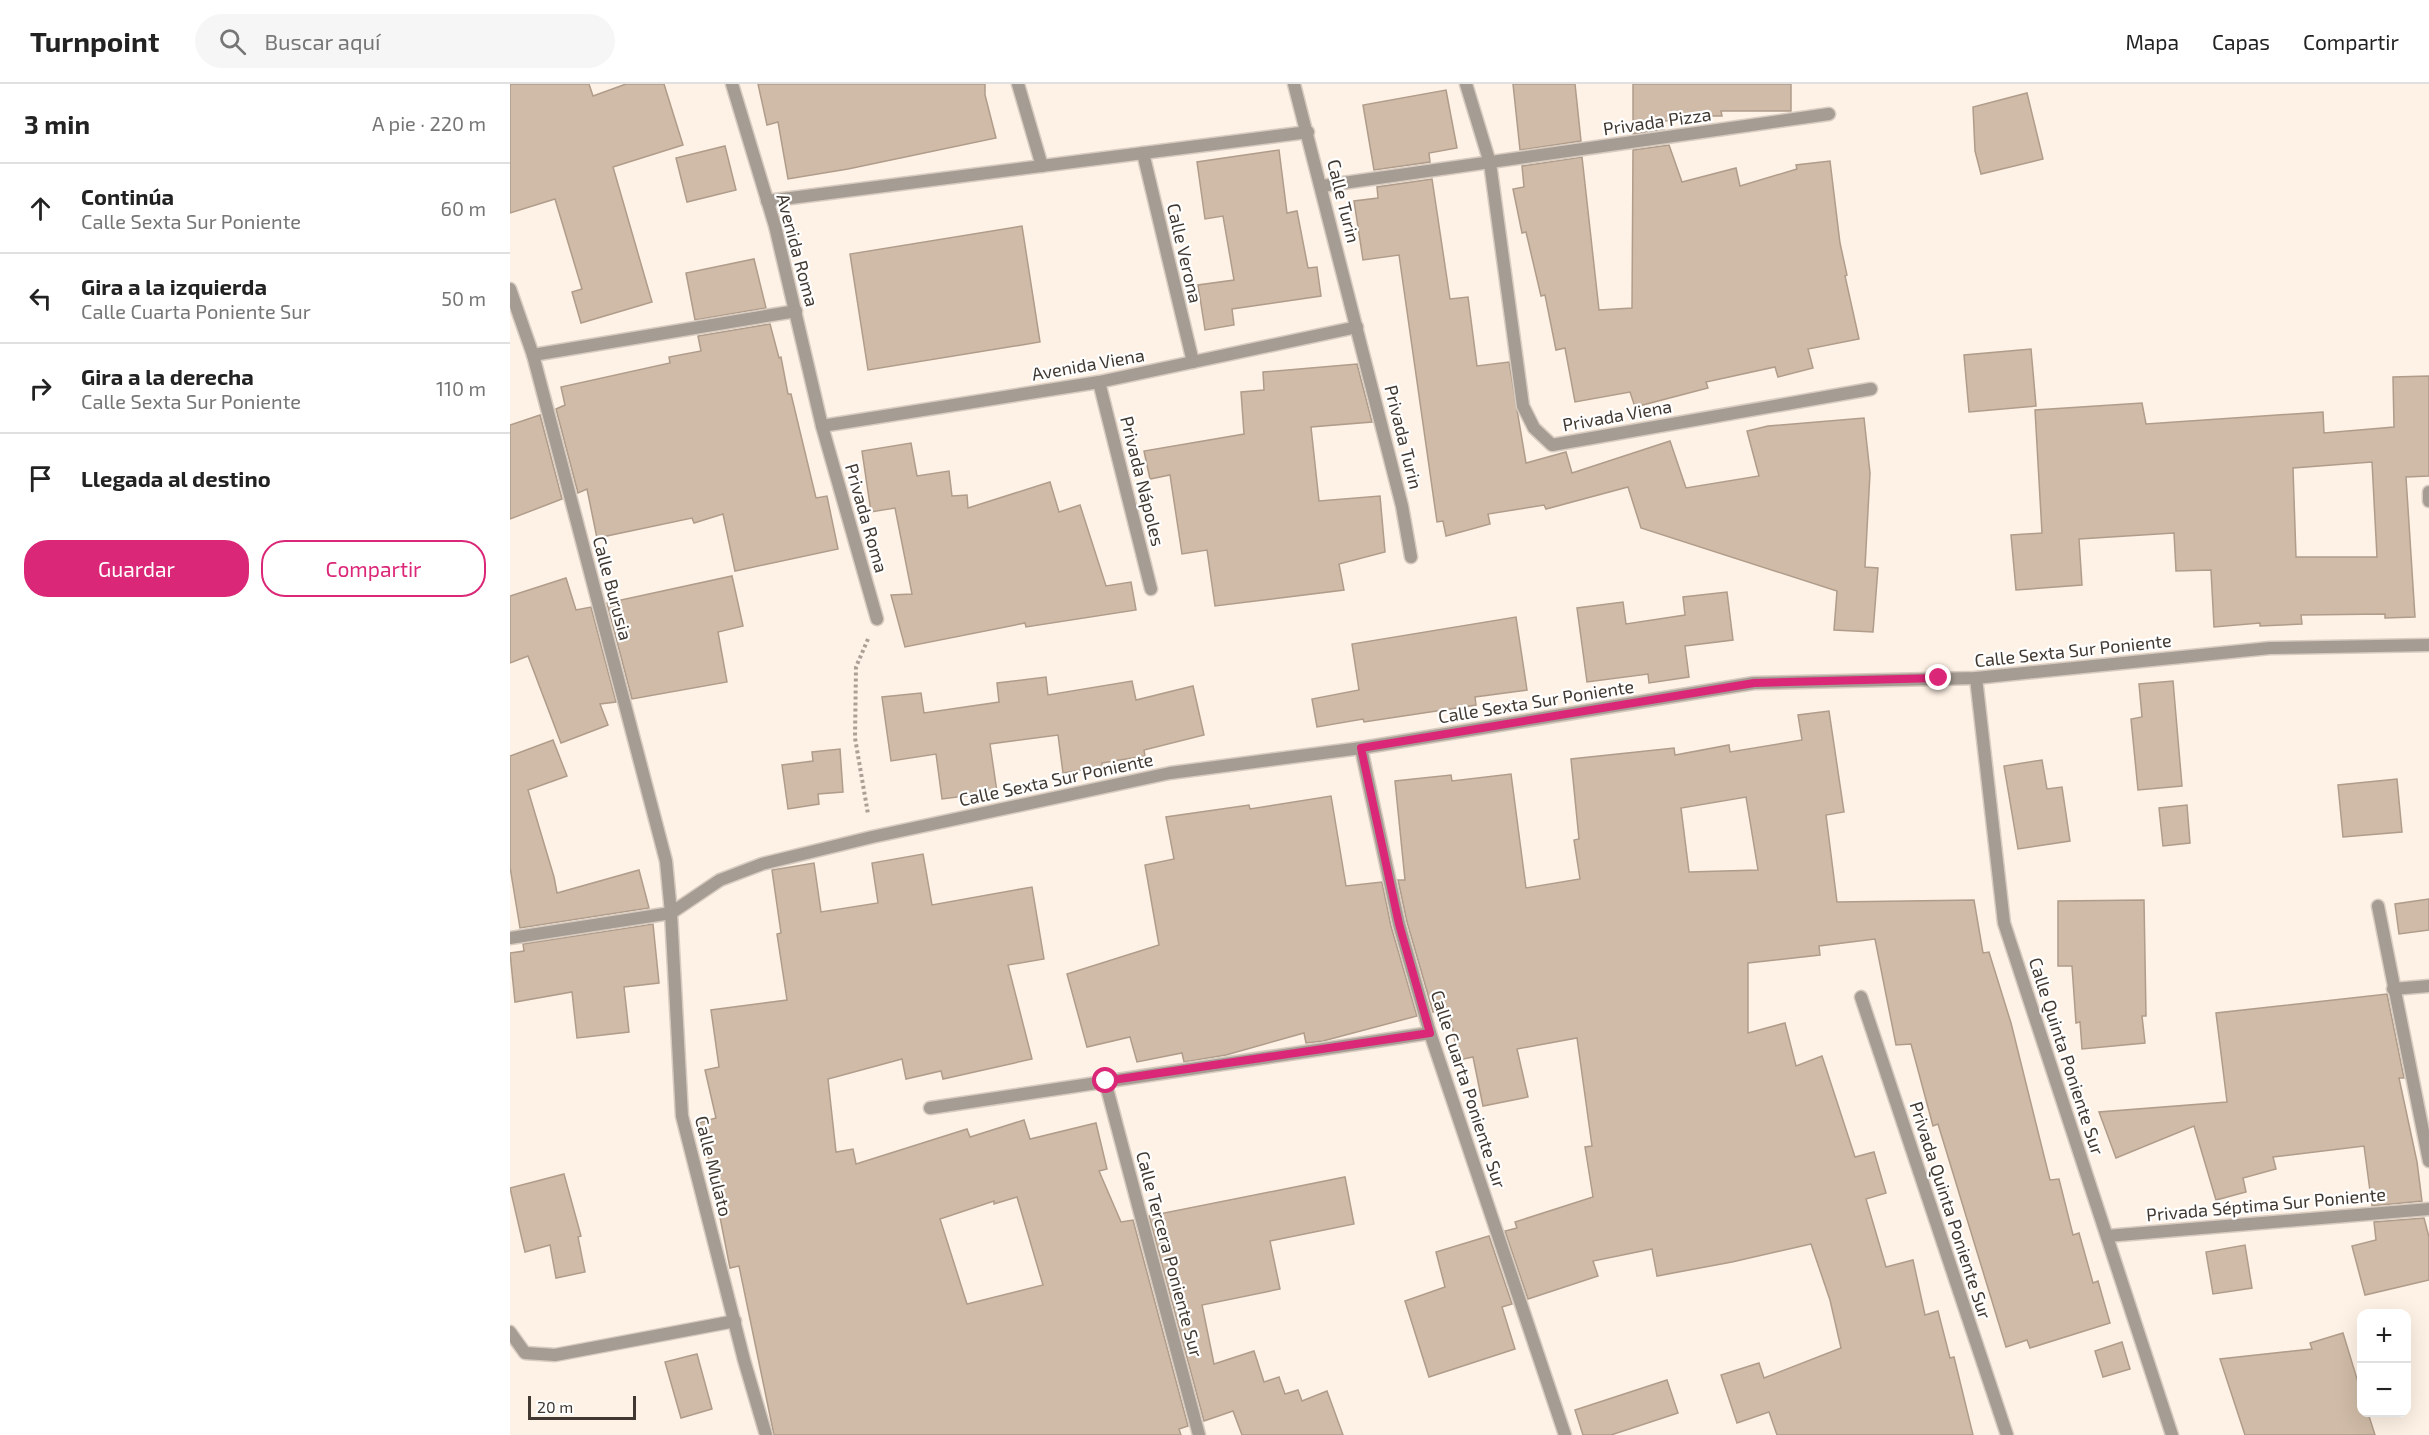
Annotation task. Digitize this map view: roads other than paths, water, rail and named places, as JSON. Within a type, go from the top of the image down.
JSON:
[{"type":"street","name":"Avenida Roma","points":[[732,84],[767,201],[796,311],[822,426]]},
{"type":"street","points":[[1018,84],[1042,166]]},
{"type":"street","name":"Calle Turin","points":[[1294,84],[1357,327]]},
{"type":"street","points":[[1466,84],[1490,164]]},
{"type":"street","name":"Privada Pizza","points":[[1322,186],[1490,164],[1829,114]]},
{"type":"street","points":[[767,201],[1308,132]]},
{"type":"street","name":"Calle Verona","points":[[1143,153],[1193,362]]},
{"type":"street","name":"Privada Viena","points":[[1490,164],[1523,406],[1534,428],[1552,445],[1871,389]]},
{"type":"street","name":"Calle Burusia","points":[[510,289],[533,355],[666,861],[670,898]]},
{"type":"street","points":[[533,355],[796,311]]},
{"type":"street","name":"Avenida Viena","points":[[822,426],[1099,382],[1357,327]]},
{"type":"street","name":"Privada Turin","points":[[1357,327],[1402,506],[1412,557]]},
{"type":"street","name":"Privada Nápoles","points":[[1099,382],[1151,590]]},
{"type":"street","name":"Privada Roma","points":[[822,426],[877,620]]},
{"type":"street","points":[[2429,492],[2429,501]]},
{"type":"street","name":"Calle Sexta Sur Poniente","points":[[671,913],[720,880],[762,864],[872,837],[1170,773],[1361,748],[1754,683],[1976,678],[2270,648],[2429,645]]},
{"type":"street","name":"Calle Quinta Poniente Sur","points":[[1976,678],[2004,923],[2172,1435]]},
{"type":"street","name":"Calle Cuarta Poniente Sur","points":[[1361,748],[1399,924],[1430,1033],[1565,1435]]},
{"type":"street","name":"Calle Mulato","points":[[670,898],[682,1116],[766,1435]]},
{"type":"street","points":[[2378,906],[2392,989],[2429,1161]]},
{"type":"street","points":[[510,938],[671,913]]},
{"type":"street","points":[[2392,989],[2429,986]]},
{"type":"street","name":"Privada Quinta Poniente Sur","points":[[1861,997],[2007,1435]]},
{"type":"street","points":[[930,1108],[1430,1033]]},
{"type":"street","name":"Calle Tercera Poniente Sur","points":[[1106,1081],[1199,1435]]},
{"type":"street","name":"Privada Séptima Sur Poniente","points":[[2107,1236],[2429,1209]]},
{"type":"street","points":[[510,1332],[525,1353],[555,1355],[735,1321]]}]
